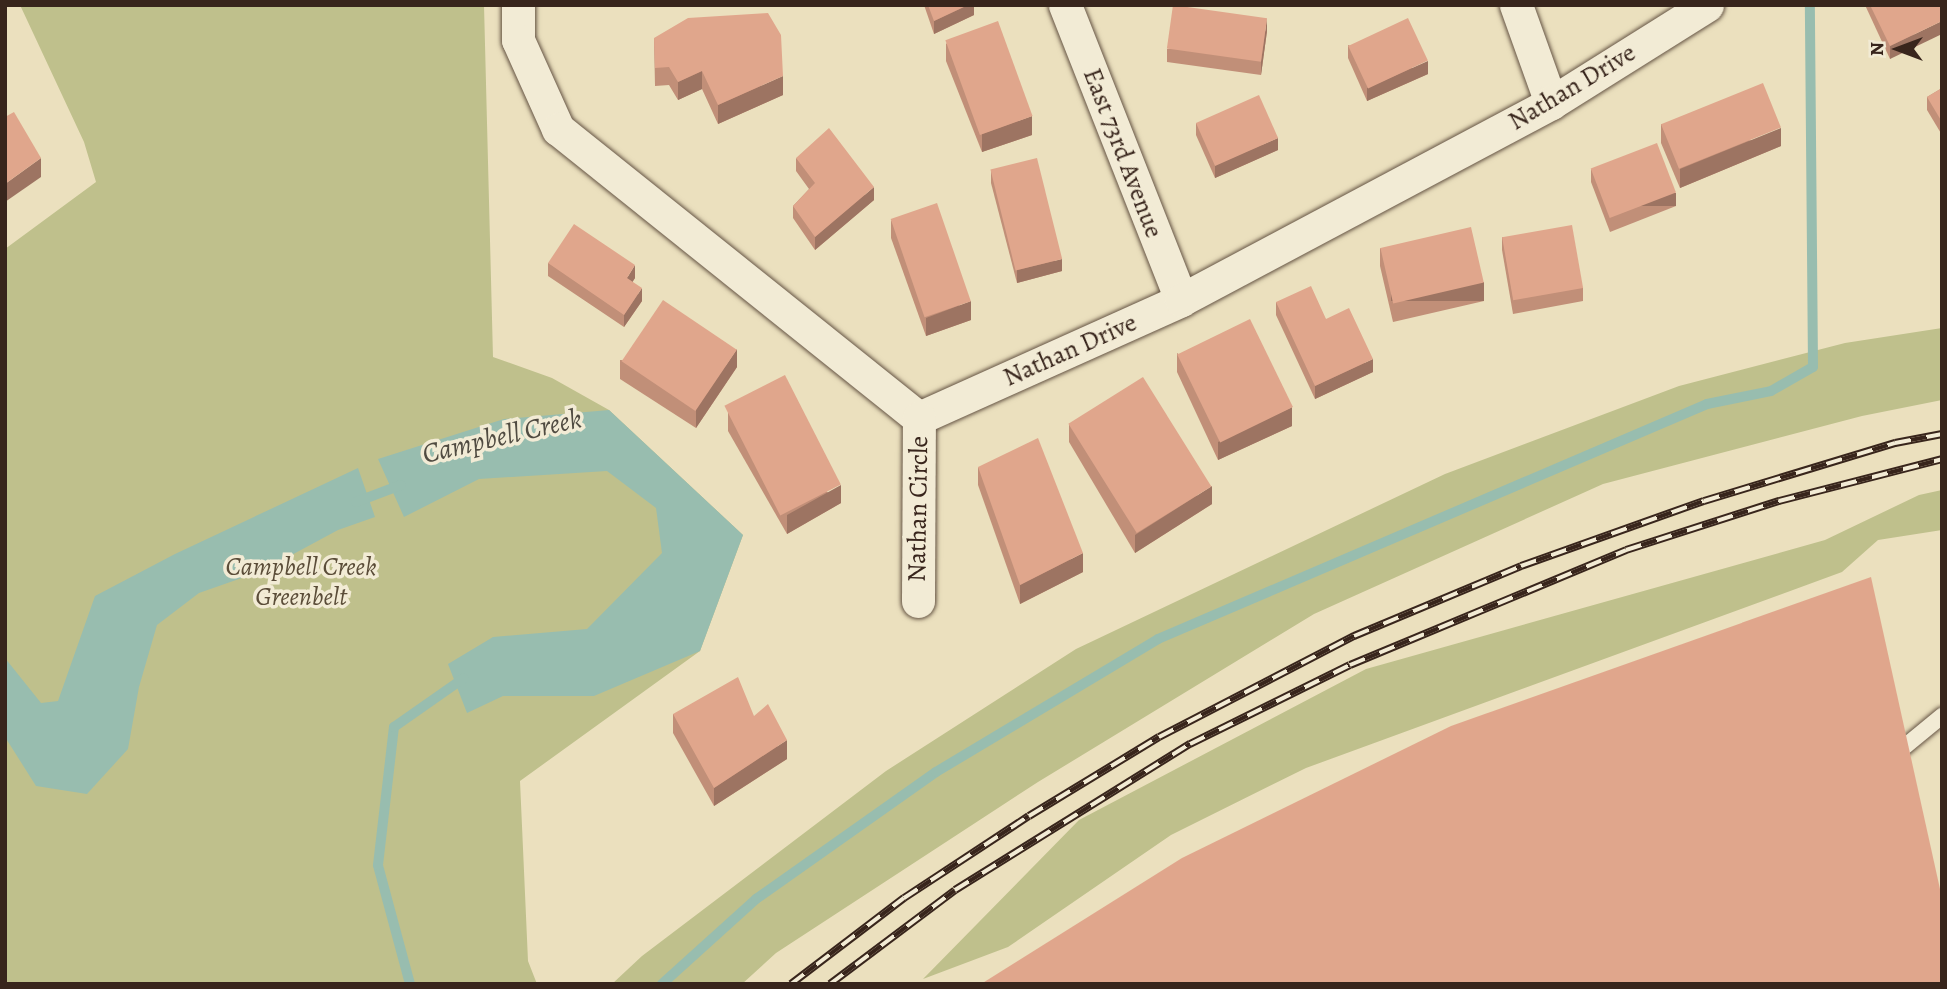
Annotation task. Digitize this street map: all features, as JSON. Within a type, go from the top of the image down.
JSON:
[{"type":"street","points":[[518,5],[518,40],[558,129],[919,418]]},
{"type":"street","name":"East 73rd Avenue","points":[[1065,5],[1181,300]]},
{"type":"street","points":[[1516,5],[1551,103]]},
{"type":"street","name":"Nathan Drive","points":[[919,418],[1181,300],[1551,103],[1707,5]]},
{"type":"street","name":"Nathan Circle","points":[[918,601],[919,418]]},
{"type":"lane","points":[[1879,767],[1942,716]]},
{"type":"green space","name":"Campbell Creek Greenbelt","points":[[20,5],[484,5],[493,357],[552,378],[609,410],[743,535],[700,651],[520,781],[528,961],[537,984],[5,982],[5,249],[96,182],[84,142]]},
{"type":"green space","points":[[1942,328],[1942,400],[1862,416],[1603,484],[1314,614],[1038,782],[776,953],[742,984],[612,984],[642,956],[886,771],[1076,649],[1445,474],[1679,386],[1845,343]]},
{"type":"green space","points":[[1942,490],[1942,530],[1878,540],[1842,572],[1306,768],[1171,835],[1008,947],[923,979],[1079,820],[1366,669],[1825,540],[1919,495]]},
{"type":"water","points":[[609,410],[743,535],[700,651],[594,696],[503,696],[467,713],[448,664],[493,637],[587,629],[662,553],[656,508],[607,471],[479,479],[404,517],[378,459],[504,419]]},
{"type":"water","points":[[358,468],[375,517],[338,530],[262,571],[199,593],[157,625],[139,687],[128,749],[87,794],[36,786],[5,737],[5,658],[41,703],[58,701],[95,596],[175,554]]},
{"type":"building","points":[[928,5],[968,5],[934,21]]},
{"type":"building","points":[[1173,5],[1267,18],[1261,62],[1167,49]]},
{"type":"building","points":[[1870,5],[1942,5],[1942,21],[1890,46]]},
{"type":"building","points":[[768,13],[781,35],[783,76],[718,105],[702,71],[678,82],[669,67],[655,68],[654,38],[688,18]]},
{"type":"building","points":[[1408,18],[1428,61],[1368,88],[1348,46]]},
{"type":"building","points":[[998,21],[1033,116],[980,135],[945,40]]},
{"type":"building","points":[[1763,83],[1781,128],[1679,169],[1661,124]]},
{"type":"building","points":[[1942,88],[1942,122],[1927,97]]},
{"type":"building","points":[[1259,95],[1278,138],[1215,166],[1196,123]]},
{"type":"building","points":[[14,112],[41,158],[5,184],[5,117]]},
{"type":"building","points":[[829,128],[874,187],[815,237],[793,206],[815,183],[796,158]]},
{"type":"building","points":[[1657,143],[1676,192],[1610,218],[1591,168]]},
{"type":"building","points":[[1037,158],[1062,259],[1016,271],[990,170]]},
{"type":"building","points":[[937,203],[971,301],[925,317],[891,219]]},
{"type":"building","points":[[574,224],[635,265],[627,278],[642,288],[624,315],[548,263]]},
{"type":"building","points":[[1572,225],[1583,288],[1513,300],[1502,237]]},
{"type":"building","points":[[1471,227],[1484,283],[1393,303],[1380,248]]},
{"type":"building","points":[[1311,286],[1326,319],[1349,308],[1373,359],[1315,386],[1276,302]]},
{"type":"building","points":[[663,300],[737,350],[695,411],[622,361]]},
{"type":"building","points":[[1250,319],[1293,407],[1220,443],[1177,355]]},
{"type":"building","points":[[785,375],[841,485],[780,515],[724,406]]},
{"type":"building","points":[[1143,377],[1211,486],[1137,533],[1068,424]]},
{"type":"building","points":[[1038,438],[1083,553],[1020,585],[978,467]]},
{"type":"building","points":[[1871,577],[1942,898],[1942,984],[981,984],[1182,858],[1451,726]]},
{"type":"building","points":[[738,677],[754,716],[768,704],[787,740],[714,788],[673,714]]},
{"type":"waterway","points":[[662,984],[756,899],[936,772],[1158,639],[1707,404],[1771,391],[1813,367],[1810,5]]},
{"type":"waterway","name":"Campbell Creek","points":[[356,502],[401,485]]},
{"type":"waterway","name":"Campbell Creek","points":[[410,984],[378,865],[394,727],[464,678]]},
{"type":"railway","points":[[791,984],[904,898],[1029,816],[1159,737],[1354,636],[1521,566],[1704,501],[1895,443],[1942,434]]},
{"type":"railway","points":[[830,984],[955,890],[1190,744],[1350,665],[1626,550],[1779,501],[1942,459]]}]
